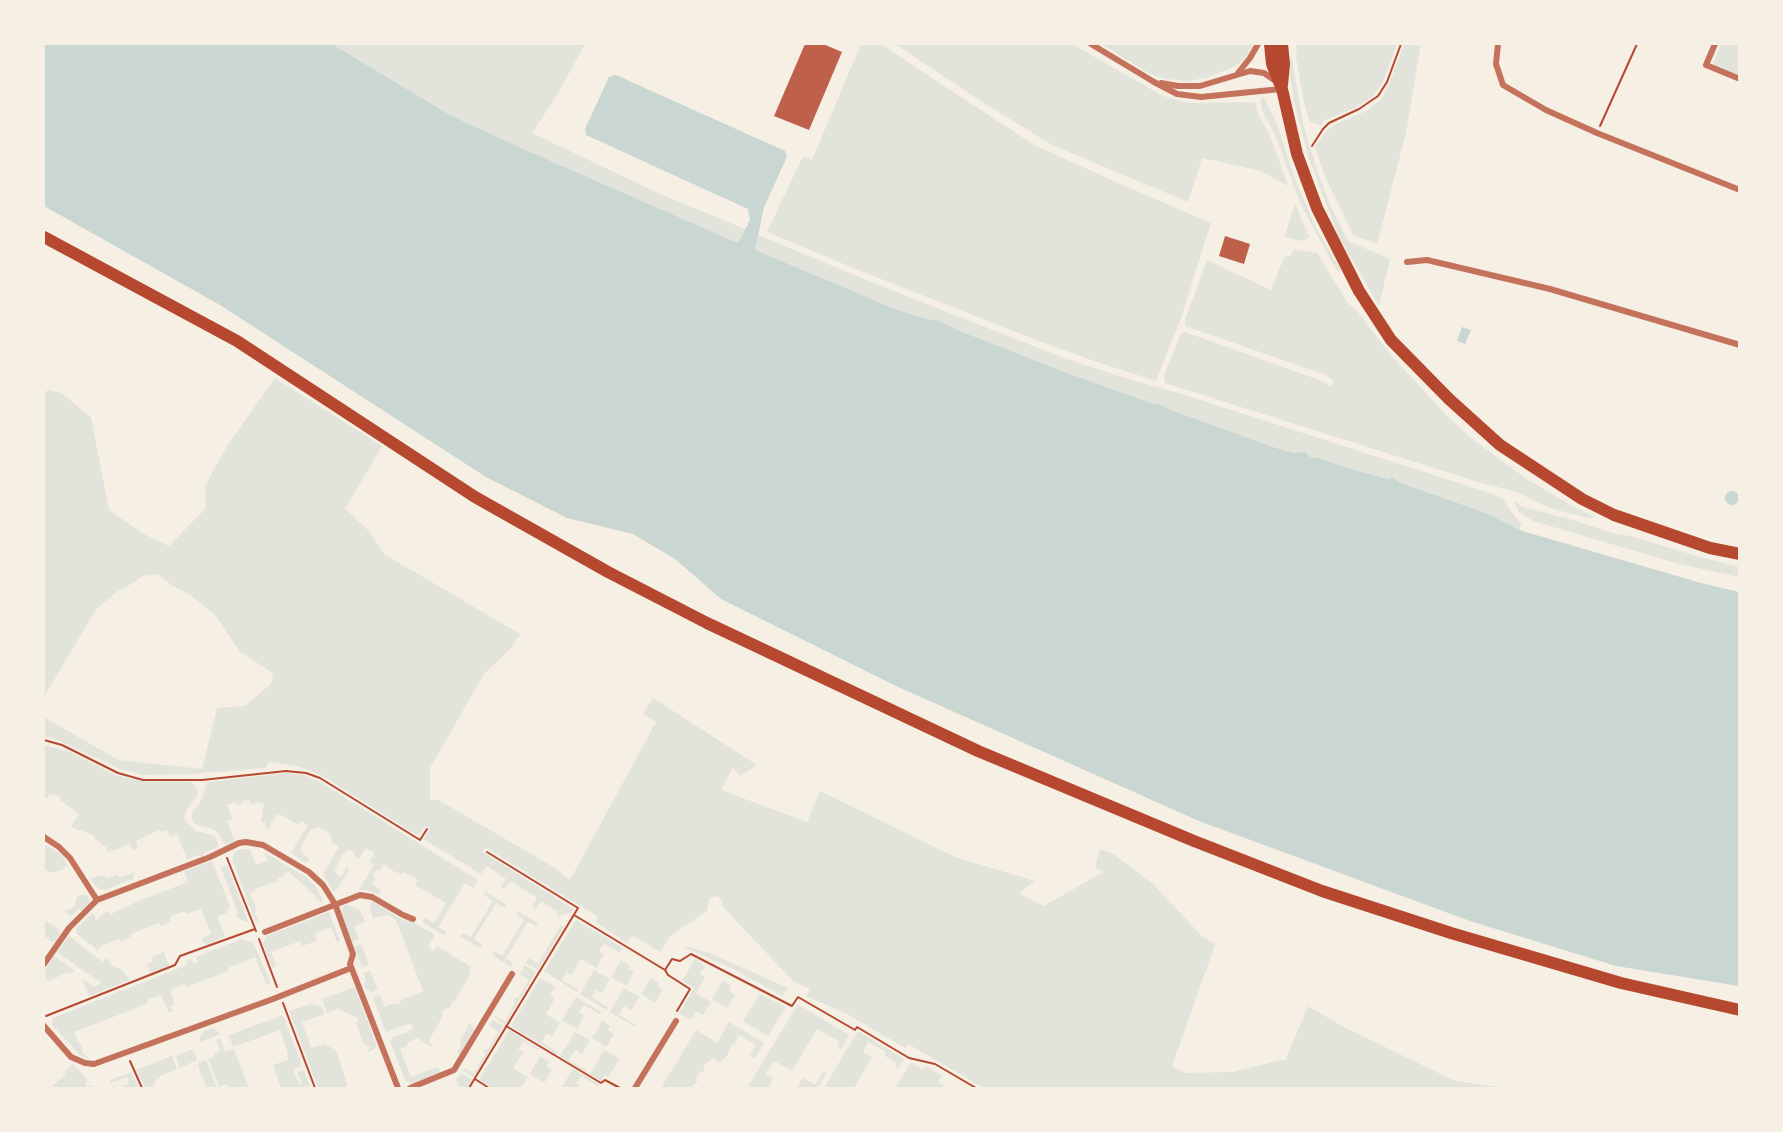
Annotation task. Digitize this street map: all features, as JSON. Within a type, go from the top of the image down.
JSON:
[{"type":"main road","points":[[1270,44],[1272,64],[1282,89],[1304,174],[1326,227],[1355,282],[1391,340],[1449,399],[1500,445],[1582,499],[1614,515],[1710,548],[1740,554]]},
{"type":"main road","points":[[1282,44],[1284,64],[1282,89]]},
{"type":"main road","points":[[44,237],[237,341],[475,497],[608,572],[748,643],[978,751],[1183,837],[1322,891],[1451,933],[1621,983],[1740,1010]]},
{"type":"street","points":[[1091,44],[1177,94],[1201,97],[1282,89]]},
{"type":"street","points":[[1237,74],[1258,44]]},
{"type":"street","points":[[1498,44],[1496,64],[1503,85],[1546,110],[1597,133],[1740,190]]},
{"type":"street","points":[[1715,44],[1706,65],[1740,79]]},
{"type":"street","points":[[1154,82],[1178,86],[1200,86],[1250,71],[1274,79],[1282,89]]},
{"type":"street","points":[[1407,262],[1426,260],[1550,289],[1740,345]]},
{"type":"street","points":[[44,837],[70,858],[97,900]]},
{"type":"street","points":[[44,964],[69,928],[97,900],[210,857],[236,844],[246,842],[263,845],[309,872],[323,885],[335,904],[353,954],[351,968],[398,1089]]},
{"type":"street","points":[[265,932],[355,896],[367,895],[413,919]]},
{"type":"street","points":[[44,1026],[71,1057],[94,1064],[351,968]]},
{"type":"street","points":[[410,1089],[454,1070],[512,974]]},
{"type":"street","points":[[635,1089],[676,1021]]},
{"type":"path","points":[[1312,146],[1329,123],[1359,110],[1378,96],[1401,44]]},
{"type":"path","points":[[1597,133],[1637,44]]},
{"type":"path","points":[[44,740],[62,745],[118,773],[143,780],[202,780],[286,771],[306,773],[320,778],[420,840],[427,829]]},
{"type":"path","points":[[469,1089],[578,908],[488,852]]},
{"type":"path","points":[[226,854],[315,1089]]},
{"type":"path","points":[[574,915],[665,970],[668,975],[690,989],[674,1015],[676,1021]]},
{"type":"path","points":[[44,1018],[175,965],[180,956],[255,928]]},
{"type":"path","points":[[665,970],[672,959],[680,961],[691,954],[792,1006],[798,997],[855,1030],[857,1027],[909,1058],[935,1064],[976,1089]]},
{"type":"path","points":[[506,1026],[601,1083],[605,1080],[620,1089]]},
{"type":"path","points":[[127,1053],[142,1089]]},
{"type":"path","points":[[475,1080],[489,1089]]},
{"type":"shaded area","points":[[44,44],[332,44],[450,115],[738,243],[750,220],[748,209],[586,135],[585,129],[609,77],[616,75],[785,151],[787,157],[764,207],[755,250],[895,309],[937,320],[1067,373],[1159,404],[1273,447],[1293,453],[1305,452],[1310,457],[1388,479],[1394,477],[1398,482],[1486,513],[1519,530],[1739,592],[1739,986],[1616,966],[1470,921],[1199,821],[896,686],[721,599],[675,559],[633,534],[567,518],[486,477],[220,305],[44,206]]},
{"type":"shaded area","points":[[332,44],[585,44],[557,95],[532,133],[660,194],[745,229],[738,243],[521,148],[450,115]]},
{"type":"shaded area","points":[[861,44],[881,44],[1034,145],[1211,223],[1181,318],[1156,381],[1039,341],[767,232],[803,156],[812,160]]},
{"type":"shaded area","points":[[895,44],[1072,44],[1163,96],[1190,103],[1255,102],[1288,186],[1261,171],[1202,158],[1188,202],[1052,145]]},
{"type":"shaded area","points":[[1101,44],[1253,44],[1238,65],[1209,77],[1189,81],[1166,79],[1150,74]]},
{"type":"shaded area","points":[[1297,44],[1397,44],[1383,82],[1373,96],[1357,107],[1325,120],[1321,125],[1310,122],[1304,102],[1296,57]]},
{"type":"shaded area","points":[[1404,44],[1421,44],[1406,133],[1377,244],[1353,235],[1324,174],[1315,147],[1326,131],[1366,111],[1381,100]]},
{"type":"shaded area","points":[[1721,44],[1739,44],[1739,77],[1712,66]]},
{"type":"shaded area","points":[[1290,56],[1303,124],[1331,207],[1348,241],[1390,259],[1379,306],[1339,237],[1309,159],[1294,102],[1288,62]]},
{"type":"shaded area","points":[[1261,97],[1264,98],[1277,124],[1295,179],[1315,226],[1341,271],[1338,272],[1330,259],[1301,205],[1275,135],[1264,114]]},
{"type":"shaded area","points":[[1295,204],[1309,237],[1303,241],[1284,237]]},
{"type":"shaded area","points":[[758,235],[1064,358],[1496,495],[1502,498],[1522,524],[1519,530],[1486,513],[1398,482],[1395,477],[1388,479],[1320,458],[1309,457],[1305,452],[1293,453],[1273,447],[1159,404],[1067,373],[937,320],[895,309],[754,250]]},
{"type":"shaded area","points":[[1293,249],[1317,253],[1348,303],[1357,311],[1390,354],[1446,415],[1470,437],[1528,480],[1595,517],[1589,518],[1553,509],[1517,492],[1478,482],[1165,383],[1164,376],[1180,335],[1185,332],[1322,381],[1331,387],[1334,381],[1326,375],[1185,326],[1185,320],[1207,260],[1271,290],[1285,255],[1290,257]]},
{"type":"shaded area","points":[[1462,327],[1471,330],[1465,344],[1457,341]]},
{"type":"shaded area","points":[[275,378],[382,446],[345,509],[369,531],[384,554],[520,634],[510,649],[484,674],[430,768],[430,801],[437,799],[555,868],[570,880],[656,722],[643,714],[653,698],[757,765],[740,776],[733,767],[721,790],[807,822],[820,791],[955,857],[1035,881],[1019,893],[1044,906],[1103,872],[1095,867],[1100,849],[1112,853],[1153,884],[1201,935],[1215,945],[1172,1066],[1184,1073],[1232,1072],[1286,1059],[1308,1006],[1342,1026],[1455,1081],[1507,1088],[984,1088],[908,1044],[905,1048],[847,1014],[806,996],[810,989],[794,982],[723,907],[721,899],[716,896],[709,900],[707,911],[670,936],[660,952],[632,935],[627,943],[595,922],[598,917],[485,847],[483,852],[573,909],[570,913],[556,916],[558,912],[541,901],[536,908],[532,906],[537,898],[511,881],[505,889],[501,887],[506,879],[487,866],[481,874],[423,839],[430,829],[426,826],[419,835],[412,832],[321,775],[297,766],[269,762],[266,768],[143,775],[120,769],[53,738],[44,737],[44,717],[118,760],[202,769],[217,708],[245,706],[271,684],[273,673],[240,652],[216,616],[189,594],[157,574],[143,576],[118,591],[97,608],[44,697],[44,393],[48,390],[61,393],[91,417],[109,510],[144,534],[169,546],[206,508],[205,486],[227,446]]},
{"type":"shaded area","points":[[1729,491],[1735,491],[1739,498],[1735,505],[1729,505],[1725,501],[1725,495]]},
{"type":"shaded area","points":[[1518,502],[1520,506],[1739,567],[1739,577],[1679,564],[1533,521],[1519,512],[1514,503]]},
{"type":"shaded area","points":[[44,745],[70,752],[117,776],[142,781],[192,782],[198,791],[186,811],[185,820],[196,831],[213,835],[219,847],[204,853],[202,857],[199,855],[187,859],[177,834],[170,837],[167,830],[161,832],[159,830],[136,841],[138,848],[133,850],[130,844],[107,851],[106,847],[94,836],[71,826],[79,814],[60,800],[60,797],[49,794],[48,798],[44,797]]},
{"type":"shaded area","points":[[286,773],[303,775],[318,781],[478,880],[473,888],[465,883],[438,927],[446,932],[444,935],[422,922],[425,918],[434,923],[446,903],[415,885],[418,880],[404,872],[402,875],[396,873],[384,864],[373,874],[375,879],[372,884],[381,890],[378,895],[368,890],[359,890],[374,865],[369,862],[375,853],[366,848],[359,859],[348,849],[343,853],[334,872],[341,877],[346,868],[349,870],[334,892],[323,874],[339,847],[332,842],[330,834],[319,827],[311,829],[300,848],[310,860],[306,863],[291,853],[308,825],[301,821],[298,825],[277,814],[269,829],[265,827],[265,823],[261,822],[264,804],[256,802],[251,804],[250,800],[242,801],[242,804],[237,805],[235,802],[227,805],[232,819],[227,821],[235,841],[227,844],[223,843],[219,834],[213,829],[195,824],[192,819],[192,813],[202,799],[207,782]]},
{"type":"shaded area","points":[[44,844],[61,854],[68,865],[63,870],[48,873],[47,870],[44,871]]},
{"type":"shaded area","points":[[250,849],[256,865],[267,861],[264,852],[306,877],[320,894],[322,903],[289,872],[284,873],[285,876],[277,878],[278,881],[250,893],[257,910],[254,914],[259,919],[255,921],[232,859],[235,852]]},
{"type":"shaded area","points":[[212,861],[230,906],[226,913],[217,917],[225,937],[205,945],[202,938],[211,934],[201,909],[186,914],[185,911],[172,916],[170,917],[171,922],[161,926],[159,923],[130,934],[131,937],[101,946],[96,952],[95,948],[77,934],[76,928],[92,913],[98,921],[98,918],[107,911],[111,914],[188,882],[184,871]]},
{"type":"shaded area","points":[[227,865],[248,921],[246,922],[239,919],[236,914],[238,913],[221,868]]},
{"type":"shaded area","points":[[135,872],[133,879],[105,890],[99,889],[90,879],[101,875],[108,878],[118,875],[119,878]]},
{"type":"shaded area","points":[[486,892],[507,905],[505,908],[496,903],[474,939],[482,945],[480,948],[460,936],[463,933],[471,937],[493,901],[484,895]]},
{"type":"shaded area","points":[[80,895],[87,895],[90,902],[83,910],[78,909],[71,916],[64,910],[72,909]]},
{"type":"shaded area","points":[[372,901],[406,922],[408,919],[435,935],[428,947],[434,951],[437,946],[471,967],[469,971],[471,973],[454,1002],[442,1013],[443,1016],[428,1042],[433,1045],[432,1047],[417,1038],[400,1049],[411,1077],[438,1067],[440,1073],[412,1084],[405,1080],[390,1041],[392,1037],[413,1029],[411,1023],[386,1032],[373,997],[380,995],[385,1007],[394,1003],[400,1004],[401,1000],[423,991],[396,920],[388,915],[373,918],[370,907]]},
{"type":"shaded area","points":[[348,905],[360,910],[365,922],[354,926],[359,939],[352,942],[341,911],[344,906]]},
{"type":"shaded area","points":[[517,911],[538,923],[536,926],[528,922],[506,958],[513,963],[511,967],[492,955],[494,951],[502,956],[524,920],[516,914]]},
{"type":"shaded area","points":[[329,912],[340,941],[337,942],[331,927],[314,934],[317,941],[302,946],[300,941],[271,952],[277,966],[272,968],[263,944],[266,936]]},
{"type":"shaded area","points":[[44,920],[59,929],[60,934],[55,942],[44,936]]},
{"type":"shaded area","points":[[576,920],[623,948],[620,953],[604,944],[599,951],[604,954],[596,968],[581,959],[572,975],[566,972],[562,980],[578,990],[577,992],[544,971]]},
{"type":"shaded area","points":[[561,925],[564,927],[538,970],[526,963],[529,958],[538,964]]},
{"type":"shaded area","points":[[69,936],[103,962],[106,958],[108,959],[111,965],[122,970],[130,980],[89,996],[82,979],[94,987],[101,983],[57,952]]},
{"type":"shaded area","points":[[241,939],[252,942],[271,983],[266,984],[255,957],[228,968],[228,971],[187,987],[185,984],[170,990],[175,1004],[170,1006],[173,1012],[169,1013],[161,995],[147,1000],[148,1003],[134,1009],[74,1032],[82,1052],[88,1059],[80,1055],[52,1025],[53,1018],[187,965],[186,961],[191,959],[193,964],[198,962],[196,957]]},
{"type":"shaded area","points":[[361,944],[369,965],[362,967],[354,947]]},
{"type":"shaded area","points":[[685,946],[707,952],[788,988],[782,996]]},
{"type":"shaded area","points":[[164,952],[169,966],[150,973],[147,964],[153,962],[152,957]]},
{"type":"shaded area","points":[[54,956],[75,971],[49,981],[45,978],[44,981],[44,972]]},
{"type":"shaded area","points":[[695,959],[705,966],[700,974],[705,977],[696,993],[711,1002],[703,1015],[696,1011],[691,1020],[679,1013],[694,988],[682,981]]},
{"type":"shaded area","points":[[621,960],[630,966],[628,969],[634,972],[626,986],[611,977]]},
{"type":"shaded area","points":[[525,965],[536,972],[505,1024],[494,1017],[505,1021],[515,1002],[513,1000],[515,997],[518,998],[529,980],[520,974]]},
{"type":"shaded area","points":[[370,970],[378,990],[371,993],[365,989],[366,980],[363,973]]},
{"type":"shaded area","points":[[594,970],[610,979],[602,993],[596,990],[591,997],[608,1007],[606,1010],[580,994]]},
{"type":"shaded area","points":[[540,978],[555,987],[550,995],[555,998],[546,1014],[560,1023],[552,1036],[547,1033],[542,1042],[557,1052],[556,1054],[511,1026]]},
{"type":"shaded area","points":[[651,978],[659,983],[657,986],[663,990],[655,1003],[641,994]]},
{"type":"shaded area","points":[[723,981],[732,986],[729,991],[735,995],[727,1008],[712,999]]},
{"type":"shaded area","points":[[355,987],[377,1047],[367,1053],[370,1047],[363,1043],[356,1023],[358,1018],[338,1009],[327,1013],[322,999]]},
{"type":"shaded area","points":[[624,988],[639,997],[631,1010],[624,1006],[619,1015],[636,1025],[635,1027],[610,1012]]},
{"type":"shaded area","points":[[760,994],[786,1007],[768,1036],[743,1021]]},
{"type":"shaded area","points":[[576,997],[601,1012],[600,1014],[584,1005],[579,1012],[584,1016],[577,1029],[562,1020]]},
{"type":"shaded area","points":[[310,1004],[322,1007],[325,1014],[302,1022],[311,1048],[324,1044],[336,1050],[347,1084],[345,1088],[318,1088],[289,1011]]},
{"type":"shaded area","points":[[798,1004],[849,1035],[841,1049],[837,1047],[840,1042],[817,1029],[792,1071],[774,1061],[766,1074],[773,1079],[768,1088],[747,1088]]},
{"type":"shaded area","points":[[283,1015],[302,1066],[293,1069],[299,1084],[302,1083],[297,1072],[304,1070],[311,1088],[281,1088],[273,1065],[288,1060],[280,1030],[233,1047],[229,1035]]},
{"type":"shaded area","points":[[493,1020],[504,1026],[474,1077],[463,1071],[465,1068],[474,1073],[485,1054],[483,1052],[487,1050],[499,1032],[489,1026]]},
{"type":"shaded area","points":[[602,1021],[610,1026],[608,1030],[614,1034],[606,1047],[592,1038]]},
{"type":"shaded area","points":[[470,1022],[474,1030],[460,1055],[457,1053],[461,1046],[460,1041]]},
{"type":"shaded area","points":[[729,1022],[764,1043],[755,1058],[750,1056],[756,1045],[739,1035],[725,1059],[723,1058],[720,1063],[712,1058],[709,1062],[707,1061],[703,1068],[705,1070],[700,1072],[696,1079],[698,1080],[691,1088],[661,1088],[696,1030],[717,1043]]},
{"type":"shaded area","points":[[211,1028],[221,1034],[200,1042],[204,1031]]},
{"type":"shaded area","points":[[509,1030],[539,1049],[523,1041],[518,1049],[523,1052],[513,1068],[528,1077],[521,1088],[493,1088],[479,1080]]},
{"type":"shaded area","points":[[858,1031],[904,1059],[898,1068],[895,1066],[896,1063],[885,1056],[886,1052],[868,1042],[863,1052],[872,1057],[854,1088],[824,1088]]},
{"type":"shaded area","points":[[575,1032],[590,1040],[582,1054],[575,1050],[569,1060],[586,1072],[560,1056]]},
{"type":"shaded area","points":[[220,1038],[225,1052],[234,1049],[249,1088],[228,1088],[226,1084],[219,1087],[208,1059],[220,1051],[216,1040]]},
{"type":"shaded area","points":[[193,1049],[197,1060],[180,1068],[176,1056]]},
{"type":"shaded area","points":[[604,1050],[620,1059],[608,1077],[605,1075],[601,1081],[590,1074]]},
{"type":"shaded area","points":[[172,1056],[177,1069],[160,1076],[154,1088],[146,1088],[136,1070]]},
{"type":"shaded area","points":[[540,1056],[549,1061],[547,1066],[552,1070],[544,1083],[530,1074]]},
{"type":"shaded area","points":[[206,1060],[217,1088],[207,1088],[199,1069],[198,1063]]},
{"type":"shaded area","points":[[911,1062],[923,1070],[926,1066],[942,1076],[938,1082],[945,1086],[944,1088],[895,1088]]},
{"type":"shaded area","points":[[73,1064],[87,1079],[85,1086],[99,1088],[50,1088],[66,1074],[64,1072]]},
{"type":"shaded area","points":[[573,1069],[599,1084],[598,1086],[581,1076],[576,1084],[581,1088],[561,1088]]},
{"type":"shaded area","points":[[823,1071],[827,1073],[818,1088],[796,1088],[803,1078],[815,1085]]},
{"type":"shaded area","points":[[131,1072],[139,1088],[118,1088],[129,1084],[127,1077],[111,1083],[110,1080]]},
{"type":"shaded area","points":[[462,1073],[472,1080],[467,1088],[460,1088],[456,1079]]},
{"type":"building","points":[[805,44],[823,44],[842,52],[809,130],[774,116]]},
{"type":"building","points":[[1225,236],[1250,244],[1244,264],[1219,256]]}]
